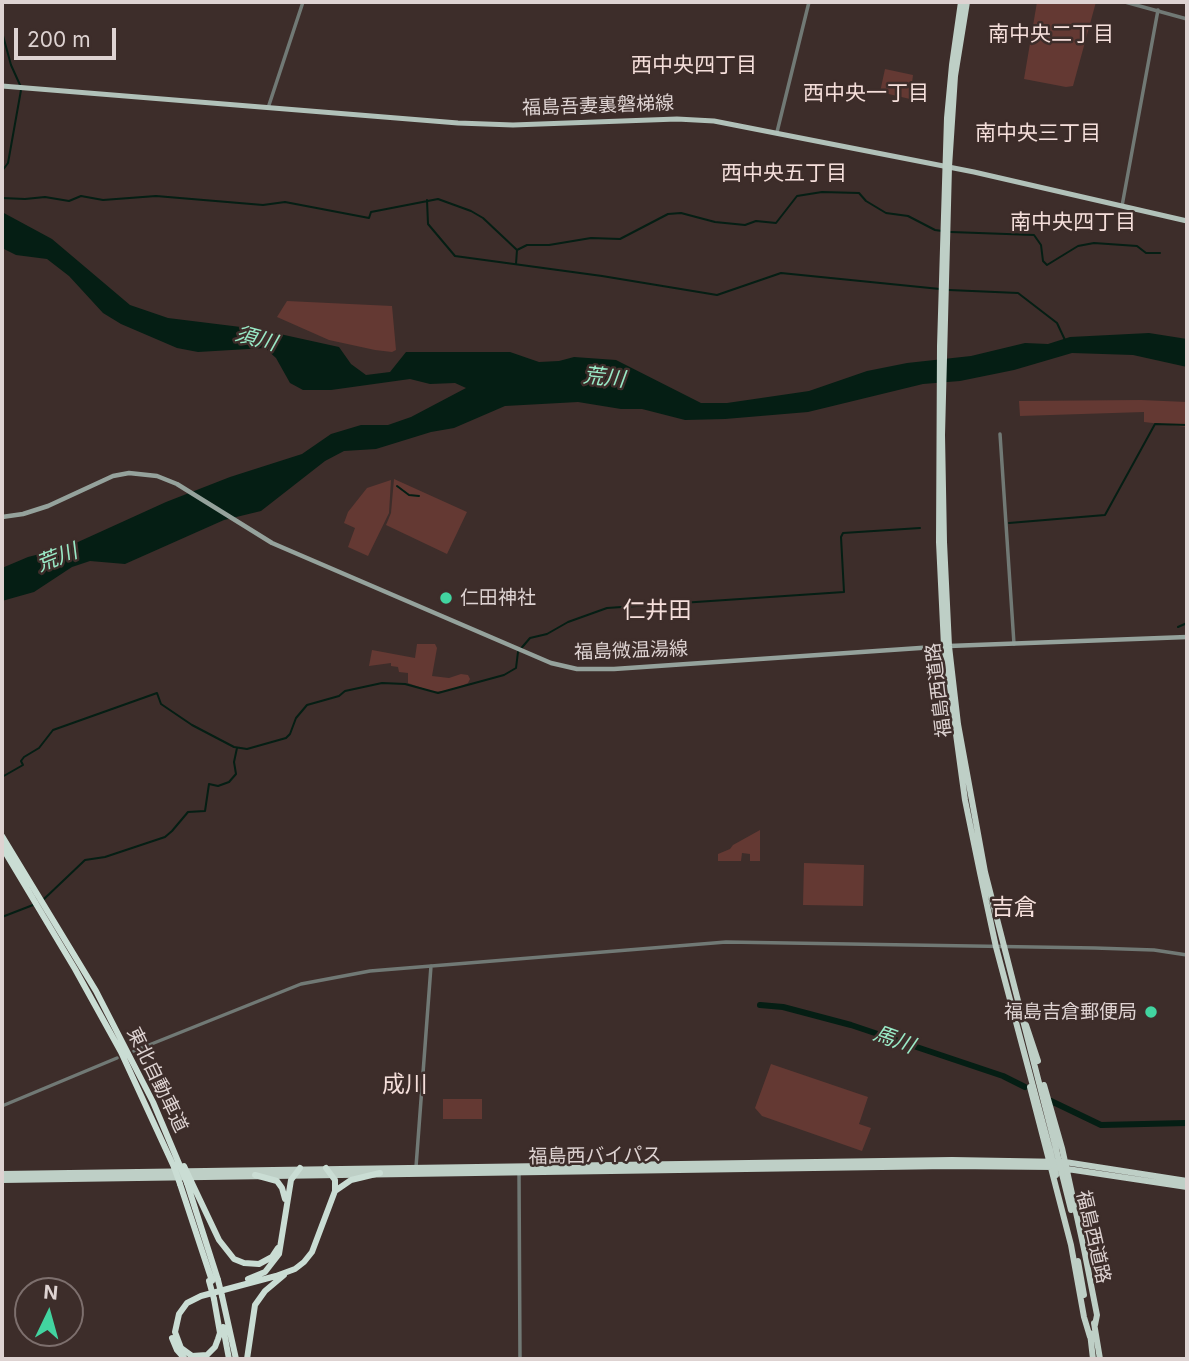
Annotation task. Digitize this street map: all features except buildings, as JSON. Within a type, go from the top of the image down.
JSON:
[{"type":"highway","name":"福島西道路","points":[[964,2],[951,65],[947,167],[940,475],[946,646],[965,800],[1000,947],[1053,1149],[1062,1170],[1086,1276],[1100,1359]]},
{"type":"highway","name":"東北自動車道","points":[[2,836],[41,905],[96,991],[153,1102],[179,1167]]},
{"type":"highway","name":"東北自動車道","points":[[2,847],[32,890]]},
{"type":"highway","name":"東北自動車道","points":[[41,905],[121,1052],[186,1182],[213,1281],[229,1359]]},
{"type":"highway","name":"福島西道路","points":[[1000,947],[1005,980],[1019,1018]]},
{"type":"highway","points":[[1019,1018],[1017,1041],[1071,1245],[1090,1337]]},
{"type":"highway","points":[[1019,1018],[1030,1033],[1062,1170]]},
{"type":"highway","name":"福島西バイパス","points":[[2,1180],[1049,1164],[1062,1170],[1187,1187]]},
{"type":"highway","points":[[179,1167],[219,1240],[234,1259],[248,1264],[259,1264],[272,1257],[282,1244]]},
{"type":"highway","points":[[185,1359],[172,1338],[172,1319],[179,1306],[198,1292],[253,1278],[265,1272],[277,1259],[282,1244],[293,1175],[300,1168]]},
{"type":"highway","points":[[247,1359],[255,1305],[265,1291],[288,1271],[304,1262],[312,1252],[335,1191],[333,1174],[326,1168]]},
{"type":"highway","name":"福島西バイパス","points":[[2,1174],[326,1168],[417,1174]]},
{"type":"highway","name":"福島西道路","points":[[1062,1170],[1093,1359]]},
{"type":"highway","name":"福島西バイパス","points":[[1062,1170],[1187,1181]]},
{"type":"highway","points":[[335,1191],[351,1180],[380,1173]]},
{"type":"highway","points":[[255,1175],[281,1185],[286,1208]]},
{"type":"highway","name":"東北自動車道","points":[[186,1182],[201,1245],[213,1281]]},
{"type":"highway","points":[[217,1298],[220,1333],[218,1339],[207,1355],[192,1356],[181,1348],[175,1332],[178,1314],[187,1303],[201,1296],[288,1271]]},
{"type":"highway","name":"東北自動車道","points":[[217,1298],[236,1359]]},
{"type":"main road","name":"福島吾妻裏磐梯線","points":[[2,86],[458,124],[695,120],[777,133],[947,167],[1187,221]]},
{"type":"main road","name":"福島微温湯線","points":[[2,517],[48,506],[113,476],[129,473],[163,479],[177,484],[272,543],[523,652],[553,664],[586,670],[946,646],[1187,637]]},
{"type":"street","points":[[268,108],[303,2]]},
{"type":"street","points":[[777,133],[809,2]]},
{"type":"street","points":[[1125,2],[1187,19]]},
{"type":"street","points":[[1122,206],[1158,10]]},
{"type":"street","points":[[1000,434],[1014,644]]},
{"type":"street","points":[[134,1051],[301,984],[349,973],[726,942],[1154,950],[1187,955]]},
{"type":"street","points":[[417,1174],[431,966]]},
{"type":"street","points":[[2,1106],[117,1058]]},
{"type":"street","points":[[519,1170],[520,1359]]},
{"type":"shaded area","points":[[1037,2],[1096,2],[1073,86],[1024,79]]},
{"type":"shaded area","points":[[885,69],[913,75],[910,99],[880,92]]},
{"type":"shaded area","points":[[287,301],[392,306],[396,350],[375,350],[329,340],[277,317]]},
{"type":"shaded area","points":[[1019,401],[1187,402],[1187,427],[1144,422],[1144,412],[1020,416]]},
{"type":"shaded area","points":[[394,479],[467,512],[447,554],[386,525],[391,513]]},
{"type":"shaded area","points":[[391,480],[389,513],[368,556],[348,547],[355,528],[344,523],[348,512],[367,488]]},
{"type":"shaded area","points":[[417,644],[435,644],[437,648],[432,676],[449,678],[468,675],[468,683],[452,690],[433,692],[408,683],[408,673],[399,672],[398,667],[391,666],[391,663],[369,666],[372,650],[415,658]]},
{"type":"shaded area","points":[[760,830],[760,861],[750,861],[750,854],[742,853],[741,861],[718,861],[718,854]]},
{"type":"shaded area","points":[[804,863],[864,865],[863,906],[803,905]]},
{"type":"shaded area","points":[[771,1064],[868,1097],[859,1124],[871,1128],[862,1151],[762,1116],[755,1108]]},
{"type":"shaded area","points":[[443,1099],[482,1099],[482,1119],[443,1119]]},
{"type":"water","points":[[2,212],[52,239],[130,305],[168,318],[257,329],[339,347],[351,364],[366,375],[390,372],[406,352],[510,352],[539,362],[574,357],[616,360],[701,403],[727,403],[809,391],[867,371],[907,363],[971,356],[1025,343],[1048,344],[1070,337],[1149,333],[1187,339],[1187,367],[1133,355],[1072,353],[1014,370],[960,381],[923,384],[808,412],[725,419],[685,420],[642,409],[621,409],[578,402],[505,406],[454,428],[431,432],[376,449],[344,451],[325,461],[261,511],[224,520],[125,564],[90,561],[72,567],[34,592],[2,601],[2,568],[28,557],[67,547],[166,502],[230,477],[302,454],[331,434],[361,425],[388,425],[411,417],[466,388],[455,383],[430,384],[410,379],[331,390],[303,390],[290,383],[276,358],[265,348],[198,352],[177,348],[121,324],[103,313],[69,276],[47,259],[16,255],[2,248]]},
{"type":"waterway","points":[[2,32],[20,85]]},
{"type":"waterway","points":[[2,171],[8,163],[21,90]]},
{"type":"waterway","points":[[517,250],[527,245],[549,245],[591,238],[620,239],[668,214],[681,213],[715,222],[745,225],[756,221],[776,223],[797,196],[822,192],[859,193],[866,201],[886,213],[908,216],[942,231]]},
{"type":"waterway","points":[[2,198],[45,197],[69,201],[81,196],[103,200],[156,196],[263,205],[285,202],[369,218],[371,212],[438,199],[483,218],[517,250],[516,264]]},
{"type":"waterway","points":[[427,200],[428,224],[455,256],[717,295],[781,273],[940,289]]},
{"type":"waterway","points":[[951,232],[1034,235],[1041,245],[1043,261],[1047,265],[1078,246],[1094,243],[1137,246],[1146,253],[1160,253]]},
{"type":"waterway","points":[[949,290],[1018,293],[1057,323],[1065,340]]},
{"type":"waterway","points":[[1009,523],[1105,515],[1155,424],[1187,425]]},
{"type":"waterway","points":[[397,486],[409,495],[419,496]]},
{"type":"waterway","points":[[2,777],[23,765],[21,761],[24,757],[39,748],[53,730],[157,693],[161,704],[192,725],[234,747],[247,749],[286,738],[296,718],[307,705],[339,696],[345,691],[382,683],[405,684],[438,693],[504,675],[516,668],[518,652],[530,638],[547,634],[568,622],[607,608],[844,592],[843,533],[920,528]]},
{"type":"waterway","points":[[1178,627],[1187,623]]},
{"type":"waterway","points":[[44,899],[85,860],[105,857],[165,837],[188,812],[205,811],[209,784],[218,786],[229,782],[236,774],[234,762],[237,748]]},
{"type":"waterway","points":[[2,917],[33,905]]},
{"type":"waterway","name":"馬川","points":[[760,1005],[783,1007],[851,1025],[1003,1076],[1025,1087]]},
{"type":"waterway","name":"馬川","points":[[1051,1101],[1101,1125],[1187,1123]]},
{"type":"place","name":"仁田神社","points":[[446,598]]},
{"type":"place","name":"福島吉倉郵便局","points":[[1151,1012]]},
{"type":"district","name":"南中央二丁目","points":[[1051,35]]},
{"type":"district","name":"西中央四丁目","points":[[694,66]]},
{"type":"district","name":"西中央一丁目","points":[[866,94]]},
{"type":"district","name":"南中央三丁目","points":[[1038,134]]},
{"type":"district","name":"西中央五丁目","points":[[784,174]]},
{"type":"district","name":"南中央四丁目","points":[[1073,223]]},
{"type":"district","name":"仁井田","points":[[657,611]]},
{"type":"district","name":"吉倉","points":[[1014,908]]},
{"type":"district","name":"成川","points":[[405,1085]]},
{"type":"water label","name":"須川","points":[[256,339]]},
{"type":"water label","name":"荒川","points":[[604,378]]},
{"type":"water label","name":"荒川","points":[[57,558]]}]
